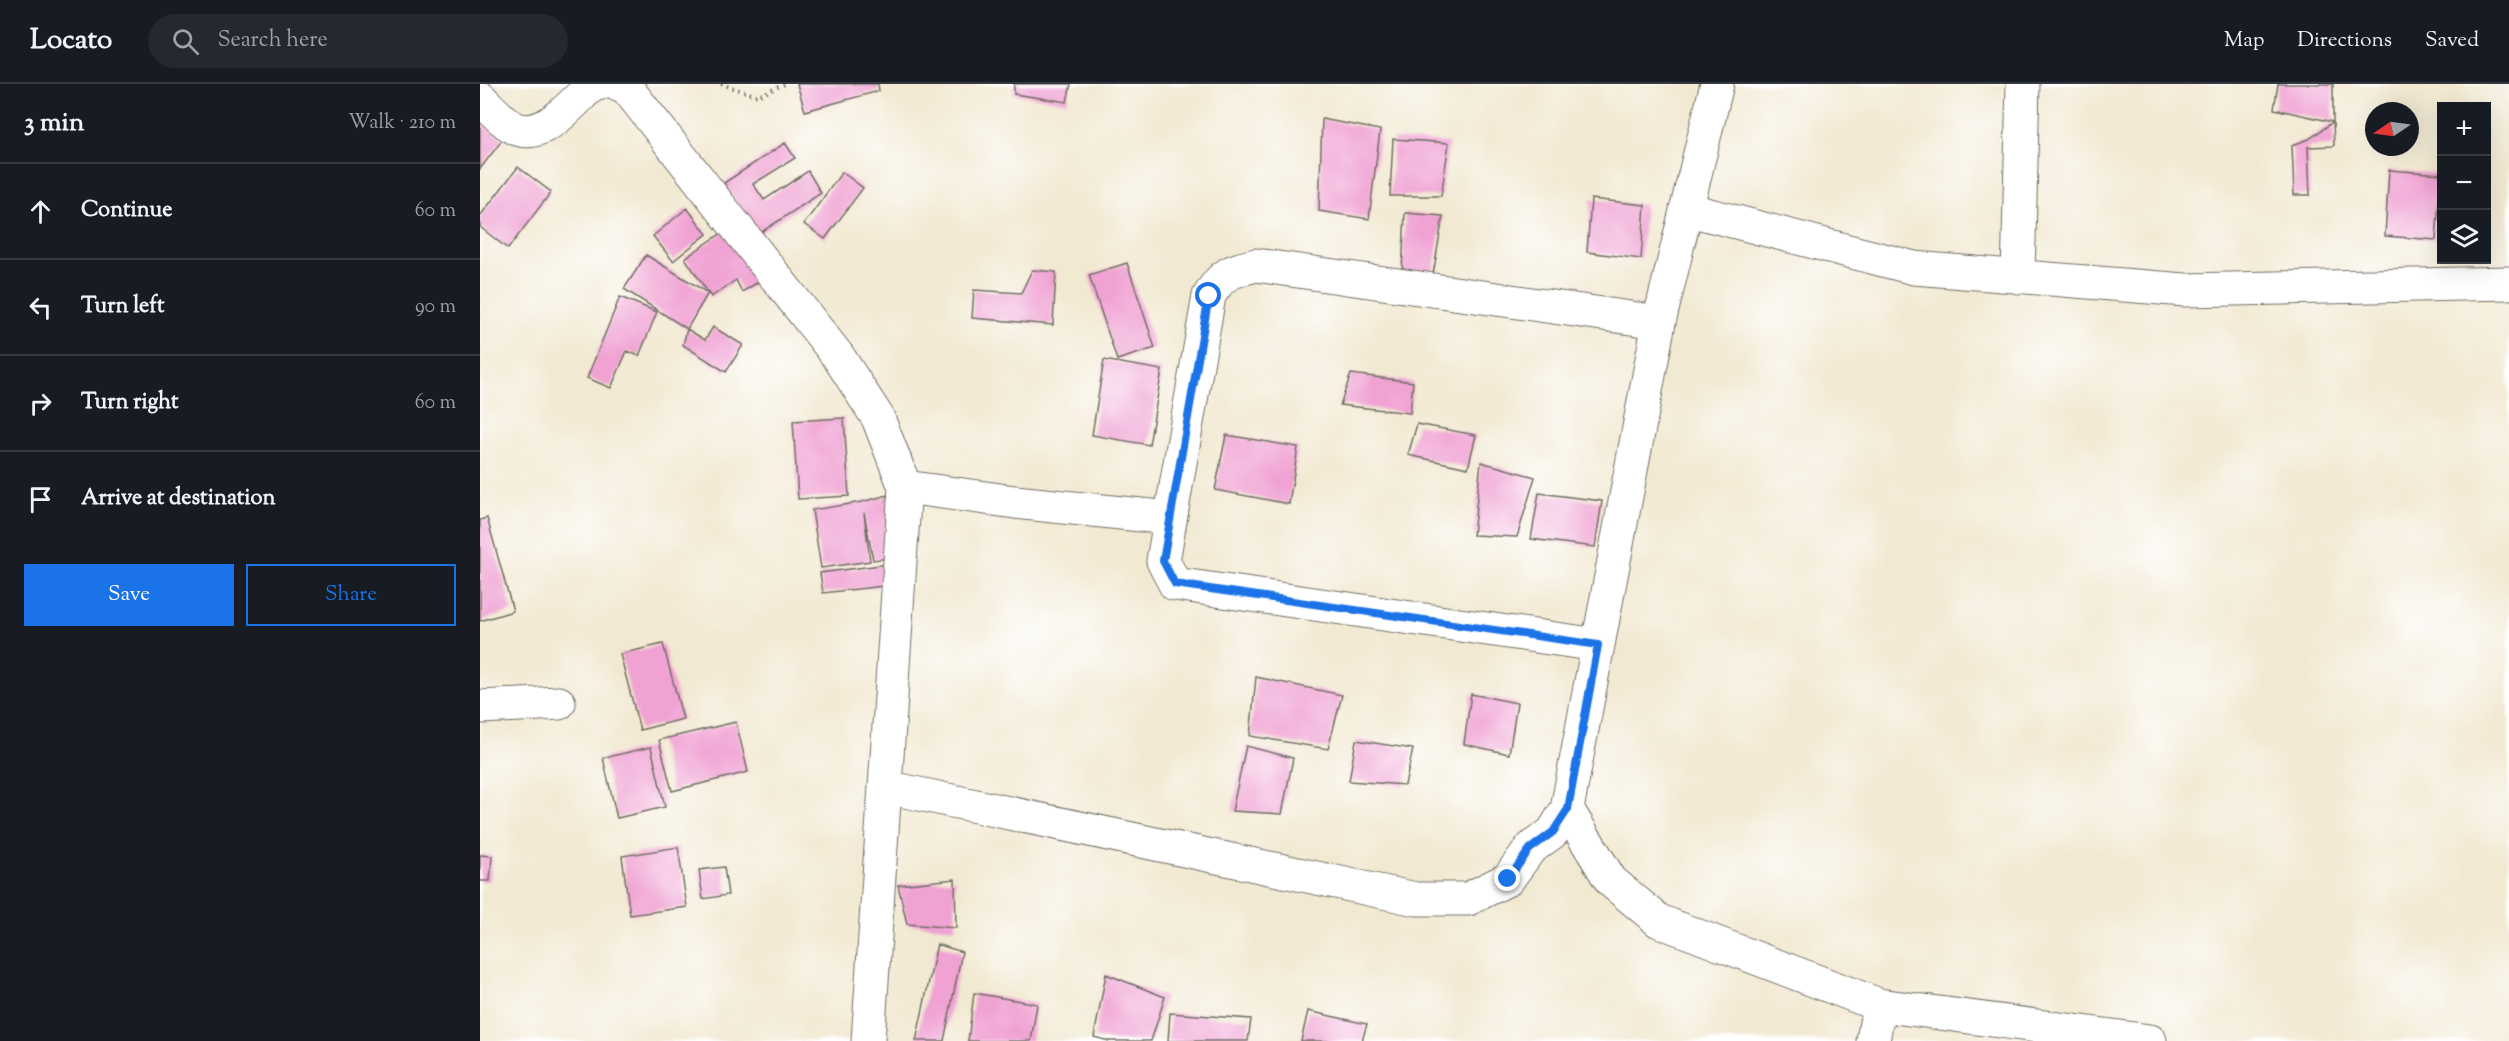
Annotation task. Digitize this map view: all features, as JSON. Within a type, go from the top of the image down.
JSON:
[{"type":"street","points":[[480,98],[514,128],[530,132],[544,127],[591,86],[598,84]]},
{"type":"street","points":[[618,84],[626,87],[838,356],[878,418],[905,486],[868,1041]]},
{"type":"street","points":[[886,787],[1416,899],[1468,898],[1508,879],[1530,849],[1553,832],[1568,809],[1659,322],[1717,84]]},
{"type":"street","points":[[2018,277],[2023,84]]},
{"type":"street","points":[[1686,209],[1914,268],[2185,290],[2509,284]]},
{"type":"street","points":[[1598,645],[1175,584],[1163,561],[1209,296],[1219,279],[1236,270],[1256,265],[1659,322]]},
{"type":"street","points":[[905,486],[1015,502],[1170,518]]},
{"type":"street","points":[[480,707],[559,703]]},
{"type":"street","points":[[1568,809],[1611,882],[1659,921],[1880,1005],[2150,1041]]},
{"type":"street","points":[[1873,1041],[1880,1005]]},
{"type":"path","points":[[721,84],[758,96],[785,84]]},
{"type":"building","points":[[797,84],[878,84],[879,91],[805,111]]},
{"type":"building","points":[[1014,84],[1071,84],[1067,102],[1014,94]]},
{"type":"building","points":[[2278,84],[2333,84],[2333,122],[2274,109]]},
{"type":"building","points":[[1322,119],[1380,130],[1369,219],[1319,211]]},
{"type":"building","points":[[480,121],[503,139],[480,169]]},
{"type":"building","points":[[2333,122],[2334,146],[2308,147],[2310,195],[2294,195],[2292,145],[2309,139]]},
{"type":"building","points":[[1393,139],[1449,143],[1441,196],[1390,196]]},
{"type":"building","points":[[785,143],[795,158],[753,184],[764,200],[808,171],[821,193],[757,235],[724,183]]},
{"type":"building","points":[[518,167],[551,192],[508,249],[480,227],[480,216]]},
{"type":"building","points":[[2389,170],[2437,174],[2436,240],[2385,236]]},
{"type":"building","points":[[842,172],[863,188],[825,239],[804,224]]},
{"type":"building","points":[[1591,199],[1645,205],[1641,259],[1587,252]]},
{"type":"building","points":[[687,208],[707,234],[673,261],[653,236]]},
{"type":"building","points":[[1405,213],[1443,216],[1433,275],[1402,272]]},
{"type":"building","points":[[728,229],[760,281],[742,292],[736,280],[711,297],[685,258]]},
{"type":"building","points":[[646,255],[708,293],[687,329],[624,289]]},
{"type":"building","points":[[1127,263],[1155,348],[1117,360],[1089,275]]},
{"type":"building","points":[[1032,270],[1056,272],[1053,325],[972,318],[974,290],[1021,293]]},
{"type":"building","points":[[620,297],[657,312],[639,356],[627,351],[611,388],[587,378]]},
{"type":"building","points":[[713,327],[743,345],[726,372],[683,345],[687,329],[705,340]]},
{"type":"building","points":[[1104,360],[1162,370],[1149,445],[1092,435]]},
{"type":"building","points":[[1351,374],[1413,382],[1410,413],[1340,405]]},
{"type":"building","points":[[844,418],[849,496],[798,499],[793,421]]},
{"type":"building","points":[[1417,424],[1476,435],[1468,468],[1408,455]]},
{"type":"building","points":[[1226,435],[1298,447],[1289,504],[1215,490]]},
{"type":"building","points":[[1481,462],[1535,477],[1517,537],[1473,535]]},
{"type":"building","points":[[1539,493],[1602,501],[1595,547],[1531,539]]},
{"type":"building","points":[[888,495],[897,557],[873,560],[864,513],[870,561],[821,568],[812,510],[862,502]]},
{"type":"building","points":[[487,518],[513,611],[480,621],[480,520]]},
{"type":"building","points":[[888,564],[892,585],[823,593],[820,573]]},
{"type":"building","points":[[663,644],[683,719],[640,730],[620,654]]},
{"type":"building","points":[[1256,677],[1342,695],[1328,749],[1250,736]]},
{"type":"building","points":[[1471,694],[1517,703],[1509,754],[1464,744]]},
{"type":"building","points":[[736,722],[748,772],[672,791],[659,740]]},
{"type":"building","points":[[1356,740],[1413,749],[1405,785],[1349,781]]},
{"type":"building","points":[[1246,746],[1293,758],[1282,814],[1232,811]]},
{"type":"building","points":[[651,747],[665,807],[617,818],[603,758]]},
{"type":"building","points":[[678,847],[687,907],[630,915],[622,856]]},
{"type":"building","points":[[480,855],[492,856],[490,881],[480,881]]},
{"type":"building","points":[[724,867],[728,895],[703,899],[699,870]]},
{"type":"building","points":[[955,879],[956,928],[907,924],[898,885]]},
{"type":"building","points":[[937,944],[962,952],[944,1041],[916,1041]]},
{"type":"building","points":[[1106,974],[1165,997],[1151,1041],[1109,1041],[1094,1037]]},
{"type":"building","points":[[974,993],[1037,1004],[1031,1041],[968,1041]]},
{"type":"building","points":[[1308,1011],[1367,1024],[1362,1041],[1301,1041]]},
{"type":"building","points":[[1170,1013],[1251,1019],[1248,1041],[1168,1041]]},
{"type":"route","points":[[1209,296],[1163,561],[1175,584],[1598,645],[1568,809],[1553,832],[1530,849],[1508,879]]}]
